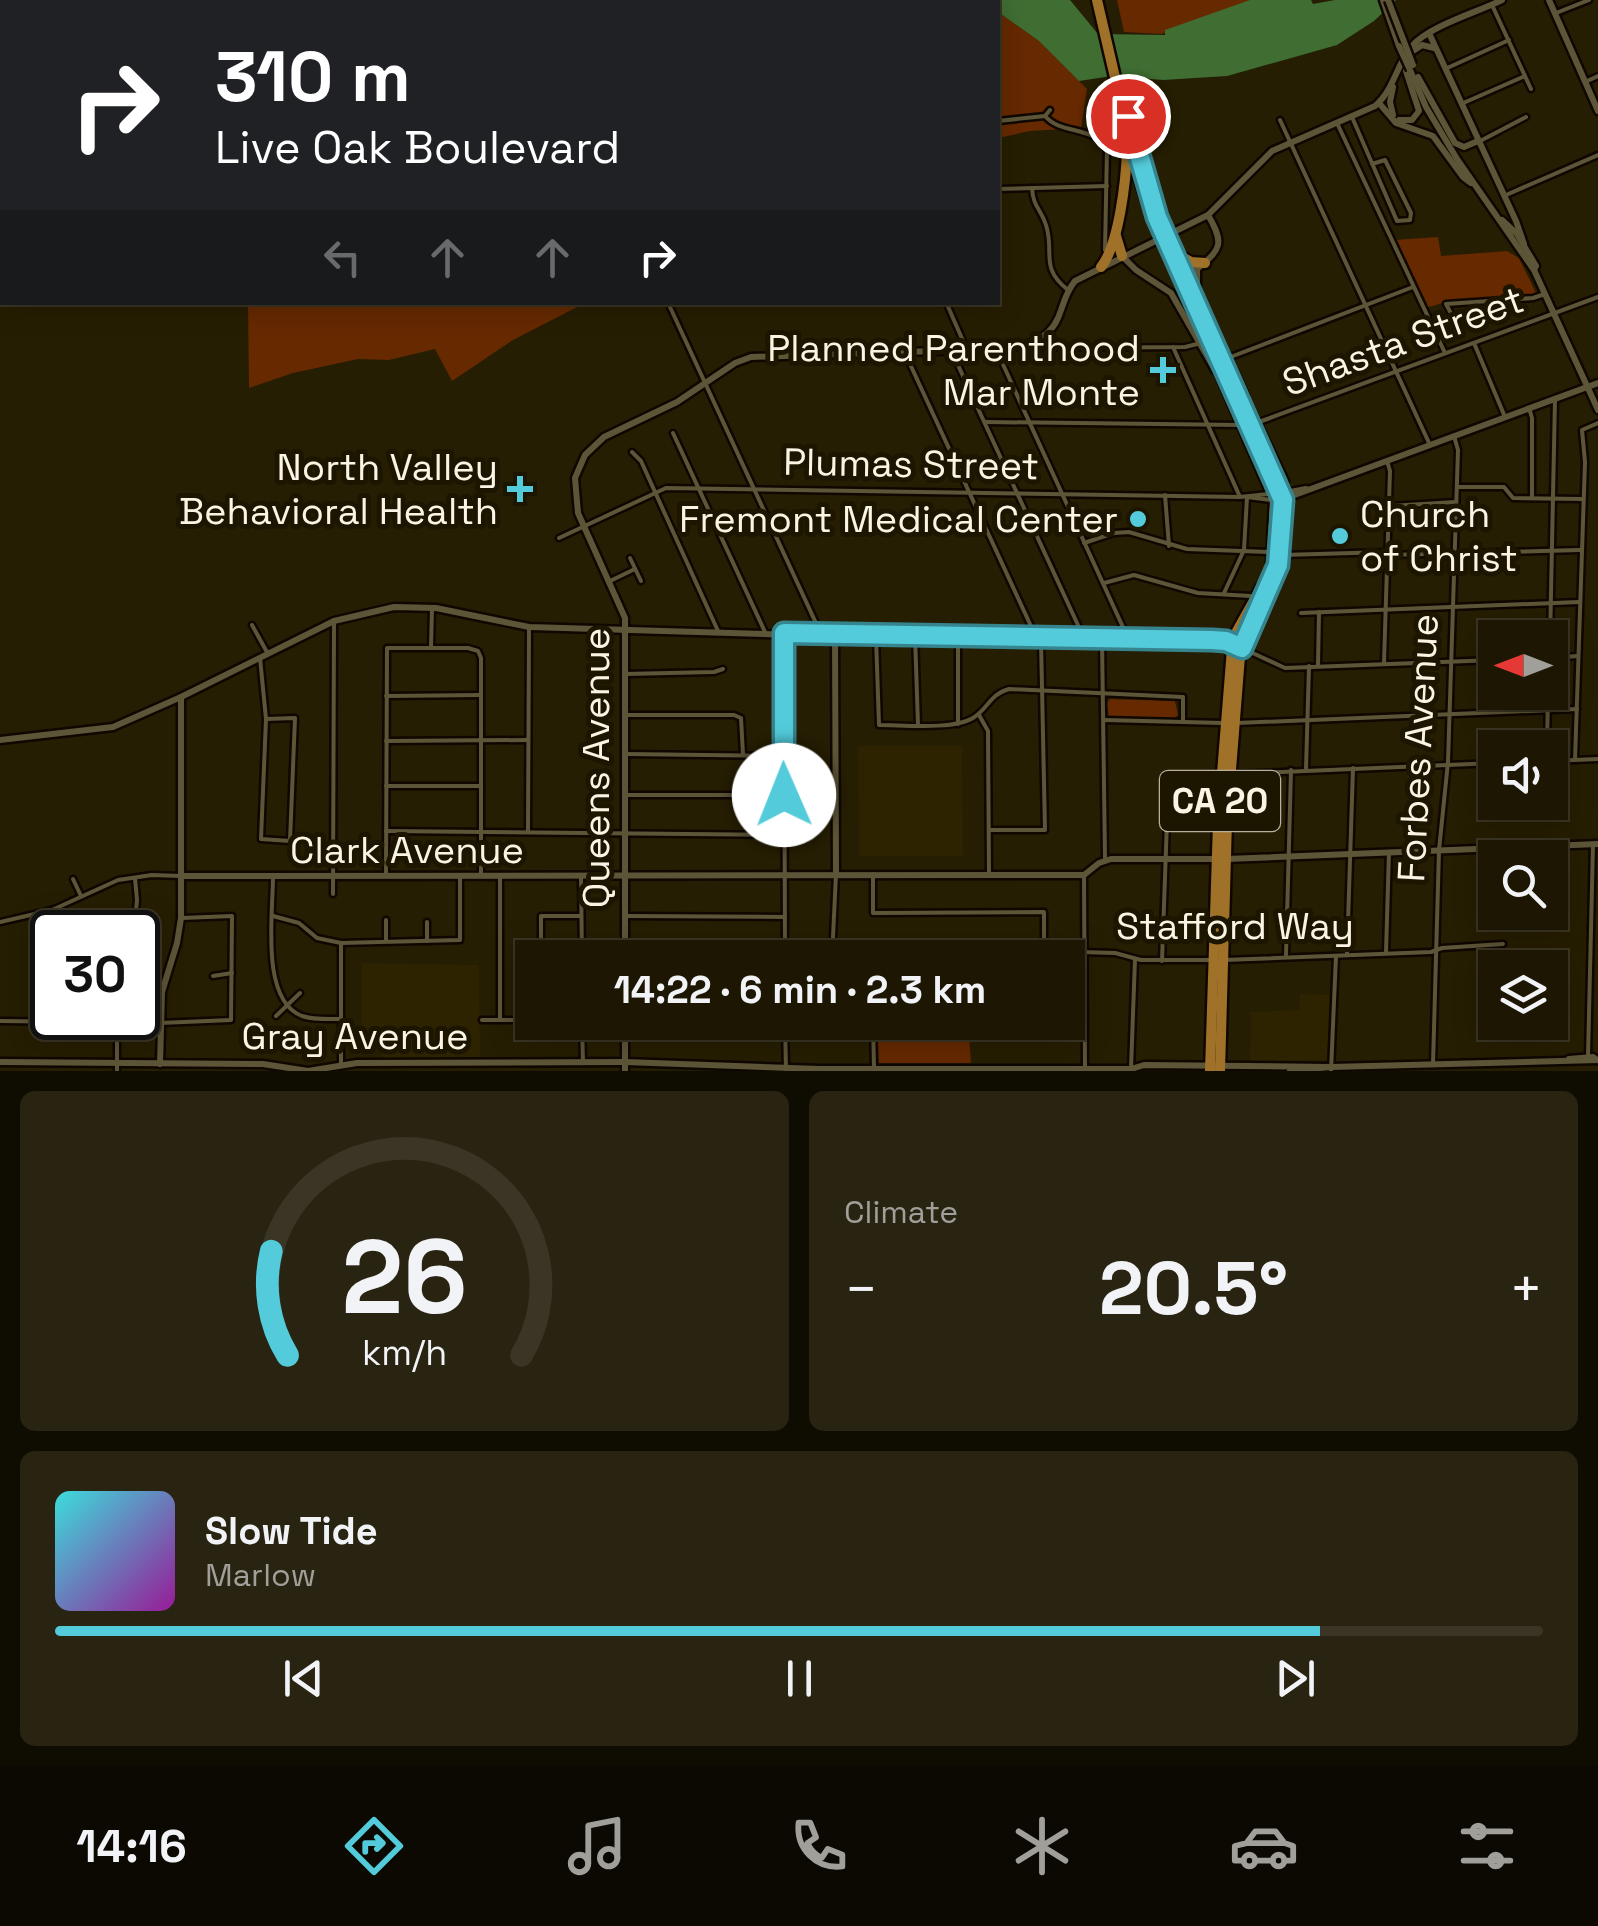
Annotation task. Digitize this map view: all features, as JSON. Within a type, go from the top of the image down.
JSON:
[{"type":"highway","name":"CA 20","points":[[1099,0],[1137,172],[1280,493],[1277,554],[1237,645],[1226,775],[1215,1068]]},
{"type":"highway","name":"CA 20","points":[[1126,119],[1161,227]]},
{"type":"highway","points":[[1101,267],[1110,254],[1116,230],[1127,155],[1126,119]]},
{"type":"highway","points":[[1116,230],[1122,256]]},
{"type":"highway","name":"CA 20","points":[[1170,245],[1224,384],[1249,422]]},
{"type":"highway","points":[[1170,245],[1188,271]]},
{"type":"highway","points":[[1180,256],[1190,262],[1205,263]]},
{"type":"highway","points":[[1244,395],[1249,422]]},
{"type":"highway","points":[[1274,463],[1280,493]]},
{"type":"main road","points":[[1386,0],[1399,46],[1430,110],[1476,186],[1524,244]]},
{"type":"main road","points":[[1380,102],[1406,122],[1418,114],[1410,70],[1386,0]]},
{"type":"main road","points":[[1549,0],[1598,111]]},
{"type":"main road","points":[[1046,334],[1058,317],[1068,290],[1084,275],[1208,215],[1260,160],[1290,142],[1380,102],[1416,42],[1499,1]]},
{"type":"main road","points":[[1429,34],[1536,266],[1534,270]]},
{"type":"main road","points":[[1405,56],[1420,45],[1436,48]]},
{"type":"main road","points":[[1410,70],[1418,77],[1455,143],[1465,147],[1478,142]]},
{"type":"main road","points":[[1418,77],[1430,110]]},
{"type":"main road","points":[[1394,78],[1390,104],[1394,115]]},
{"type":"main road","points":[[1380,102],[1396,123],[1432,136],[1463,177],[1476,186]]},
{"type":"main road","points":[[1198,292],[1196,273],[1216,254],[1219,244],[1208,215]]},
{"type":"main road","points":[[1502,220],[1534,270],[1598,410]]},
{"type":"main road","points":[[1122,256],[1171,293],[1224,384]]},
{"type":"main road","points":[[1205,263],[1188,271],[1244,395]]},
{"type":"main road","name":"Queens Avenue","points":[[625,940],[624,610],[576,506],[574,485],[590,448],[604,436],[676,402],[738,362],[764,355],[996,350],[1016,348],[1046,334]]},
{"type":"main road","name":"Plumas Street","points":[[1280,493],[1308,489],[1598,383]]},
{"type":"main road","points":[[0,740],[113,727],[182,698],[334,621],[385,608],[432,608],[529,627],[1212,640],[1237,645]]},
{"type":"main road","points":[[835,634],[836,874]]},
{"type":"main road","points":[[160,1023],[162,992],[181,918],[182,698]]},
{"type":"main road","points":[[1084,875],[1104,860],[1595,844]]},
{"type":"main road","name":"Clark Avenue","points":[[182,876],[1084,875]]},
{"type":"main road","points":[[160,1040],[160,1067]]},
{"type":"main road","points":[[625,1040],[625,1067]]},
{"type":"main road","name":"Gray Avenue","points":[[0,1062],[117,1068],[314,1070],[342,1065],[578,1065],[786,1070],[1135,1070],[1144,1065],[1331,1069],[1594,1059]]},
{"type":"main road","name":"Gray Avenue","points":[[1290,1071],[1331,1069]]},
{"type":"street","points":[[1555,13],[1588,0]]},
{"type":"street","points":[[1499,1],[1509,40],[1531,90]]},
{"type":"street","points":[[1445,69],[1509,40]]},
{"type":"street","points":[[1461,104],[1525,76]]},
{"type":"street","points":[[1585,82],[1598,76]]},
{"type":"street","points":[[1046,116],[1050,110]]},
{"type":"street","points":[[1000,121],[1046,116]]},
{"type":"street","points":[[1046,116],[1052,124],[1096,136],[1107,149],[1104,250]]},
{"type":"street","points":[[1352,116],[1372,164],[1397,221],[1410,220],[1410,212],[1385,160],[1372,164]]},
{"type":"street","points":[[1478,142],[1526,117]]},
{"type":"street","points":[[1280,120],[1430,444]]},
{"type":"street","points":[[1337,123],[1445,354]]},
{"type":"street","points":[[1503,196],[1598,154]]},
{"type":"street","points":[[1000,189],[1106,186]]},
{"type":"street","points":[[1032,188],[1035,208],[1046,227],[1048,264],[1068,290]]},
{"type":"street","points":[[1228,358],[1413,286]]},
{"type":"street","points":[[1432,328],[1454,319],[1446,304],[1545,294]]},
{"type":"street","name":"Shasta Street","points":[[985,422],[1249,422],[1598,297]]},
{"type":"street","points":[[947,305],[967,350]]},
{"type":"street","points":[[670,307],[821,634]]},
{"type":"street","points":[[1046,334],[1058,344],[1072,348]]},
{"type":"street","points":[[1016,348],[1173,347],[1201,343]]},
{"type":"street","points":[[1474,343],[1505,416]]},
{"type":"street","points":[[1173,347],[1244,497],[1244,550],[1224,595]]},
{"type":"street","points":[[951,350],[1084,637]]},
{"type":"street","points":[[996,350],[1128,639]]},
{"type":"street","points":[[904,351],[1039,637],[1044,830],[989,830]]},
{"type":"street","points":[[1551,620],[1555,399]]},
{"type":"street","points":[[1530,408],[1532,498]]},
{"type":"street","points":[[1249,422],[1274,463]]},
{"type":"street","points":[[1576,760],[1582,430],[1598,423]]},
{"type":"street","points":[[673,434],[765,632]]},
{"type":"street","name":"Forbes Avenue","points":[[1433,1064],[1439,850],[1451,662],[1458,450],[1454,436]]},
{"type":"street","points":[[632,452],[641,461],[718,630]]},
{"type":"street","points":[[1384,663],[1387,461]]},
{"type":"street","points":[[1456,487],[1504,487],[1513,498],[1582,499]]},
{"type":"street","name":"Plumas Street","points":[[559,538],[666,488],[1244,497],[1280,493]]},
{"type":"street","points":[[1165,496],[1169,546]]},
{"type":"street","points":[[1389,506],[1456,502]]},
{"type":"street","points":[[1084,543],[1129,532],[1169,546],[1277,554],[1454,556],[1580,550]]},
{"type":"street","points":[[630,558],[641,581]]},
{"type":"street","points":[[610,582],[635,569]]},
{"type":"street","points":[[1104,582],[1134,575],[1198,593],[1257,603]]},
{"type":"street","points":[[1301,613],[1579,602]]},
{"type":"street","points":[[431,648],[432,608]]},
{"type":"street","points":[[1318,612],[1318,665]]},
{"type":"street","points":[[333,894],[334,621]]},
{"type":"street","points":[[252,625],[264,656],[266,719],[261,839],[290,841],[295,718],[266,719]]},
{"type":"street","points":[[528,832],[529,627]]},
{"type":"street","points":[[784,633],[785,940]]},
{"type":"street","points":[[876,634],[879,725],[958,724],[979,715],[1001,691],[1042,690],[1183,697],[1182,721]]},
{"type":"street","points":[[915,635],[918,725]]},
{"type":"street","points":[[958,636],[958,724]]},
{"type":"street","points":[[1102,638],[1104,860]]},
{"type":"street","points":[[1237,645],[1278,667],[1478,661]]},
{"type":"street","points":[[386,878],[386,648],[468,648],[478,651],[481,658],[482,878]]},
{"type":"street","points":[[1568,657],[1578,656]]},
{"type":"street","points":[[1306,769],[1309,666]]},
{"type":"street","points":[[625,674],[723,669]]},
{"type":"street","points":[[386,696],[481,696]]},
{"type":"street","points":[[1568,709],[1577,709]]},
{"type":"street","points":[[1104,720],[1230,723],[1548,710],[1547,730]]},
{"type":"street","points":[[626,715],[734,715],[743,726],[743,754]]},
{"type":"street","points":[[979,715],[988,731],[989,874]]},
{"type":"street","points":[[386,741],[529,740]]},
{"type":"street","points":[[626,754],[784,756]]},
{"type":"street","points":[[1568,760],[1598,759]]},
{"type":"street","points":[[1226,775],[1478,764]]},
{"type":"street","points":[[1347,954],[1353,768]]},
{"type":"street","points":[[1286,956],[1291,770]]},
{"type":"street","points":[[386,786],[481,786]]},
{"type":"street","points":[[1162,960],[1168,793]]},
{"type":"street","points":[[626,796],[784,795]]},
{"type":"street","points":[[386,832],[784,836]]},
{"type":"street","points":[[1594,1059],[1590,996],[1595,938],[1595,844]]},
{"type":"street","points":[[1386,954],[1388,852]]},
{"type":"street","points":[[833,940],[836,874]]},
{"type":"street","points":[[873,874],[873,913],[1044,912],[1044,940]]},
{"type":"street","points":[[1084,875],[1084,940]]},
{"type":"street","name":"Clark Avenue","points":[[52,910],[100,886],[135,877],[182,876]]},
{"type":"street","points":[[135,877],[137,910]]},
{"type":"street","points":[[273,877],[273,976],[278,994],[304,1017],[342,1019]]},
{"type":"street","points":[[581,877],[582,940]]},
{"type":"street","points":[[74,878],[81,896]]},
{"type":"street","points":[[273,916],[299,923],[317,938],[341,943],[460,940],[460,878]]},
{"type":"street","points":[[500,878],[500,1020]]},
{"type":"street","name":"Clark Avenue","points":[[0,922],[30,915]]},
{"type":"street","points":[[160,1023],[231,1020],[232,916],[181,918]]},
{"type":"street","points":[[541,940],[541,916],[581,916]]},
{"type":"street","points":[[625,916],[785,917]]},
{"type":"street","points":[[386,920],[386,941]]},
{"type":"street","points":[[428,922],[428,940]]},
{"type":"street","points":[[341,943],[342,1065]]},
{"type":"street","name":"Stafford Way","points":[[1085,952],[1115,953],[1135,959],[1219,960],[1386,954],[1503,944]]},
{"type":"street","points":[[1331,1069],[1336,954]]},
{"type":"street","points":[[1135,959],[1135,1070]]},
{"type":"street","points":[[213,976],[232,973]]},
{"type":"street","points":[[276,1016],[300,992]]},
{"type":"street","points":[[1590,996],[1598,996]]},
{"type":"street","points":[[0,1021],[30,1020]]},
{"type":"street","points":[[482,1020],[515,1020]]},
{"type":"street","points":[[117,1040],[117,1068]]},
{"type":"street","points":[[578,1065],[580,1040]]},
{"type":"street","points":[[786,1040],[786,1070]]},
{"type":"street","points":[[873,1040],[874,1069]]},
{"type":"street","points":[[1084,1040],[1085,1068]]},
{"type":"shaded area","points":[[1000,0],[1070,0],[1098,34],[1165,35],[1165,30],[1250,0],[1311,0],[1313,4],[1396,0],[1374,21],[1337,45],[1227,76],[1163,80],[1112,76],[1079,81],[1039,41],[1000,13]]},
{"type":"shaded area","points":[[1117,0],[1256,0],[1161,34],[1124,32]]},
{"type":"shaded area","points":[[1000,13],[1039,41],[1087,89],[1081,128],[1000,138]]},
{"type":"shaded area","points":[[1438,237],[1441,256],[1507,251],[1519,258],[1537,295],[1425,308],[1394,240]]},
{"type":"shaded area","points":[[248,305],[581,305],[513,340],[452,381],[435,349],[389,360],[358,359],[293,373],[249,388]]},
{"type":"shaded area","points":[[1110,699],[1175,701],[1178,715],[1109,717]]},
{"type":"shaded area","points":[[858,746],[962,746],[963,856],[859,856]]},
{"type":"shaded area","points":[[362,963],[479,965],[480,1058],[382,1059],[382,1033],[362,1033]]},
{"type":"shaded area","points":[[1300,994],[1331,995],[1327,1060],[1250,1061],[1251,1012],[1299,1010]]},
{"type":"shaded area","points":[[878,1040],[969,1040],[971,1063],[879,1063]]},
{"type":"place","name":"Planned Parenthood Mar Monte","points":[[1163,370]]},
{"type":"place","name":"North Valley Behavioral Health","points":[[520,489]]},
{"type":"place","name":"Fremont Medical Center","points":[[1138,519]]},
{"type":"place","name":"Church of Christ","points":[[1340,536]]},
{"type":"route","points":[[784,795],[784,633],[1212,640],[1242,648],[1278,565],[1283,500],[1157,217],[1128,116]]}]
